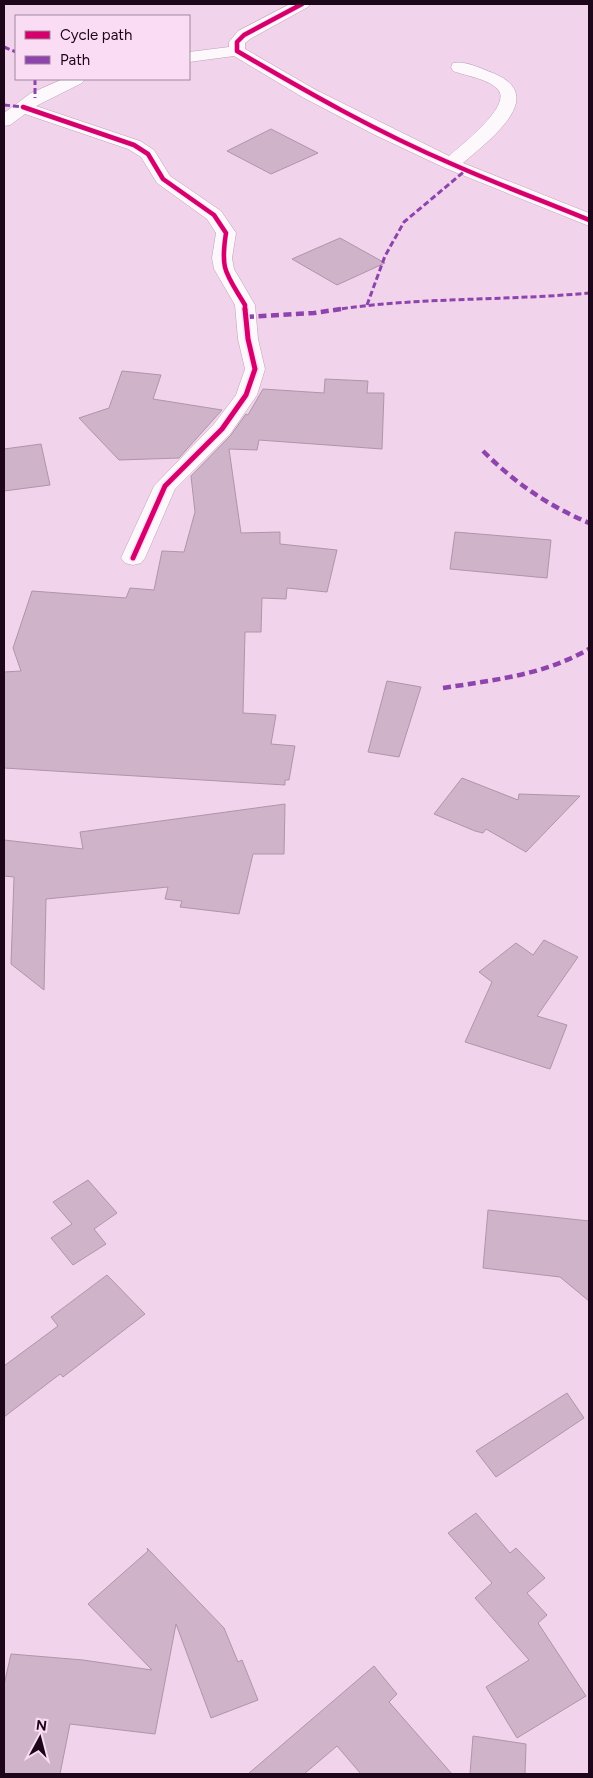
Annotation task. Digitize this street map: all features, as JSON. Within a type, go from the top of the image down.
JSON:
[{"type":"street","points":[[237,51],[237,42],[244,35],[302,4]]},
{"type":"street","points":[[190,57],[237,51],[310,94],[451,164],[589,220]]},
{"type":"street","points":[[451,164],[506,112],[510,100],[508,92],[502,86],[459,67]]},
{"type":"street","points":[[4,121],[37,97],[74,80]]},
{"type":"street","points":[[23,107],[134,145],[148,154],[163,179],[214,215],[221,225],[226,233],[222,258],[224,269],[245,305],[248,339],[255,369],[246,395],[222,429],[165,486],[133,558]]},
{"type":"building","points":[[271,129],[318,153],[271,174],[227,151]]},
{"type":"building","points":[[340,238],[385,263],[337,285],[292,259]]},
{"type":"building","points":[[122,371],[161,375],[153,399],[222,410],[179,458],[119,460],[79,418],[109,408]]},
{"type":"building","points":[[325,379],[368,381],[367,393],[384,393],[382,449],[259,440],[257,450],[229,449],[241,533],[280,532],[280,544],[337,550],[327,592],[287,588],[286,599],[262,598],[261,632],[245,632],[243,713],[276,715],[271,744],[295,746],[289,780],[285,780],[285,785],[4,768],[4,672],[21,671],[13,648],[32,591],[126,598],[130,588],[154,590],[162,551],[184,552],[195,512],[191,476],[231,435],[246,414],[248,415],[263,389],[324,393]]},
{"type":"building","points":[[41,444],[50,485],[4,491],[4,449]]},
{"type":"building","points":[[455,532],[551,540],[547,578],[450,569]]},
{"type":"building","points":[[387,681],[421,687],[399,757],[368,752]]},
{"type":"building","points":[[462,778],[518,800],[519,794],[580,796],[526,852],[486,829],[483,833],[475,831],[434,814]]},
{"type":"building","points":[[285,804],[284,854],[253,854],[239,914],[180,907],[182,901],[165,899],[168,887],[46,899],[44,990],[11,964],[14,877],[4,876],[4,840],[83,849],[80,832]]},
{"type":"building","points":[[544,940],[578,957],[537,1016],[567,1025],[550,1069],[465,1042],[492,982],[479,972],[516,943],[533,955]]},
{"type":"building","points":[[88,1180],[117,1213],[94,1229],[106,1244],[73,1265],[51,1238],[72,1224],[53,1202]]},
{"type":"building","points":[[488,1210],[589,1221],[589,1301],[560,1277],[483,1268]]},
{"type":"building","points":[[107,1275],[145,1314],[63,1377],[60,1374],[4,1417],[4,1366],[58,1326],[51,1317]]},
{"type":"building","points":[[567,1393],[584,1418],[496,1477],[476,1451]]},
{"type":"building","points":[[476,1513],[510,1553],[516,1548],[545,1578],[527,1593],[547,1615],[538,1623],[586,1696],[517,1738],[486,1687],[529,1660],[475,1598],[492,1583],[448,1533]]},
{"type":"building","points":[[147,1548],[224,1628],[238,1662],[242,1660],[258,1700],[211,1718],[176,1624],[155,1734],[70,1724],[60,1774],[4,1774],[4,1685],[11,1654],[83,1660],[152,1670],[88,1604],[148,1551]]},
{"type":"building","points":[[374,1666],[397,1694],[389,1702],[452,1774],[361,1774],[337,1746],[304,1774],[248,1774]]},
{"type":"building","points":[[473,1736],[526,1744],[525,1774],[470,1774]]},
{"type":"marked path","points":[[4,47],[15,52]]},
{"type":"marked path","points":[[35,80],[35,98]]},
{"type":"marked path","points":[[4,105],[23,107]]},
{"type":"marked path","points":[[367,305],[385,256],[404,222],[466,170]]},
{"type":"marked path","points":[[246,317],[314,313],[378,303],[536,298],[589,293]]},
{"type":"marked path","points":[[483,451],[531,494],[557,509],[589,523]]},
{"type":"marked path","points":[[443,688],[519,676],[538,671],[573,658],[589,649]]},
{"type":"cycle path","points":[[302,4],[244,35],[237,42],[237,51],[310,94],[381,131],[451,164],[589,220]]},
{"type":"cycle path","points":[[23,107],[134,145],[148,154],[163,179],[214,215],[226,233],[222,258],[224,269],[245,305],[248,339],[255,369],[246,395],[222,429],[165,486],[133,558]]}]
